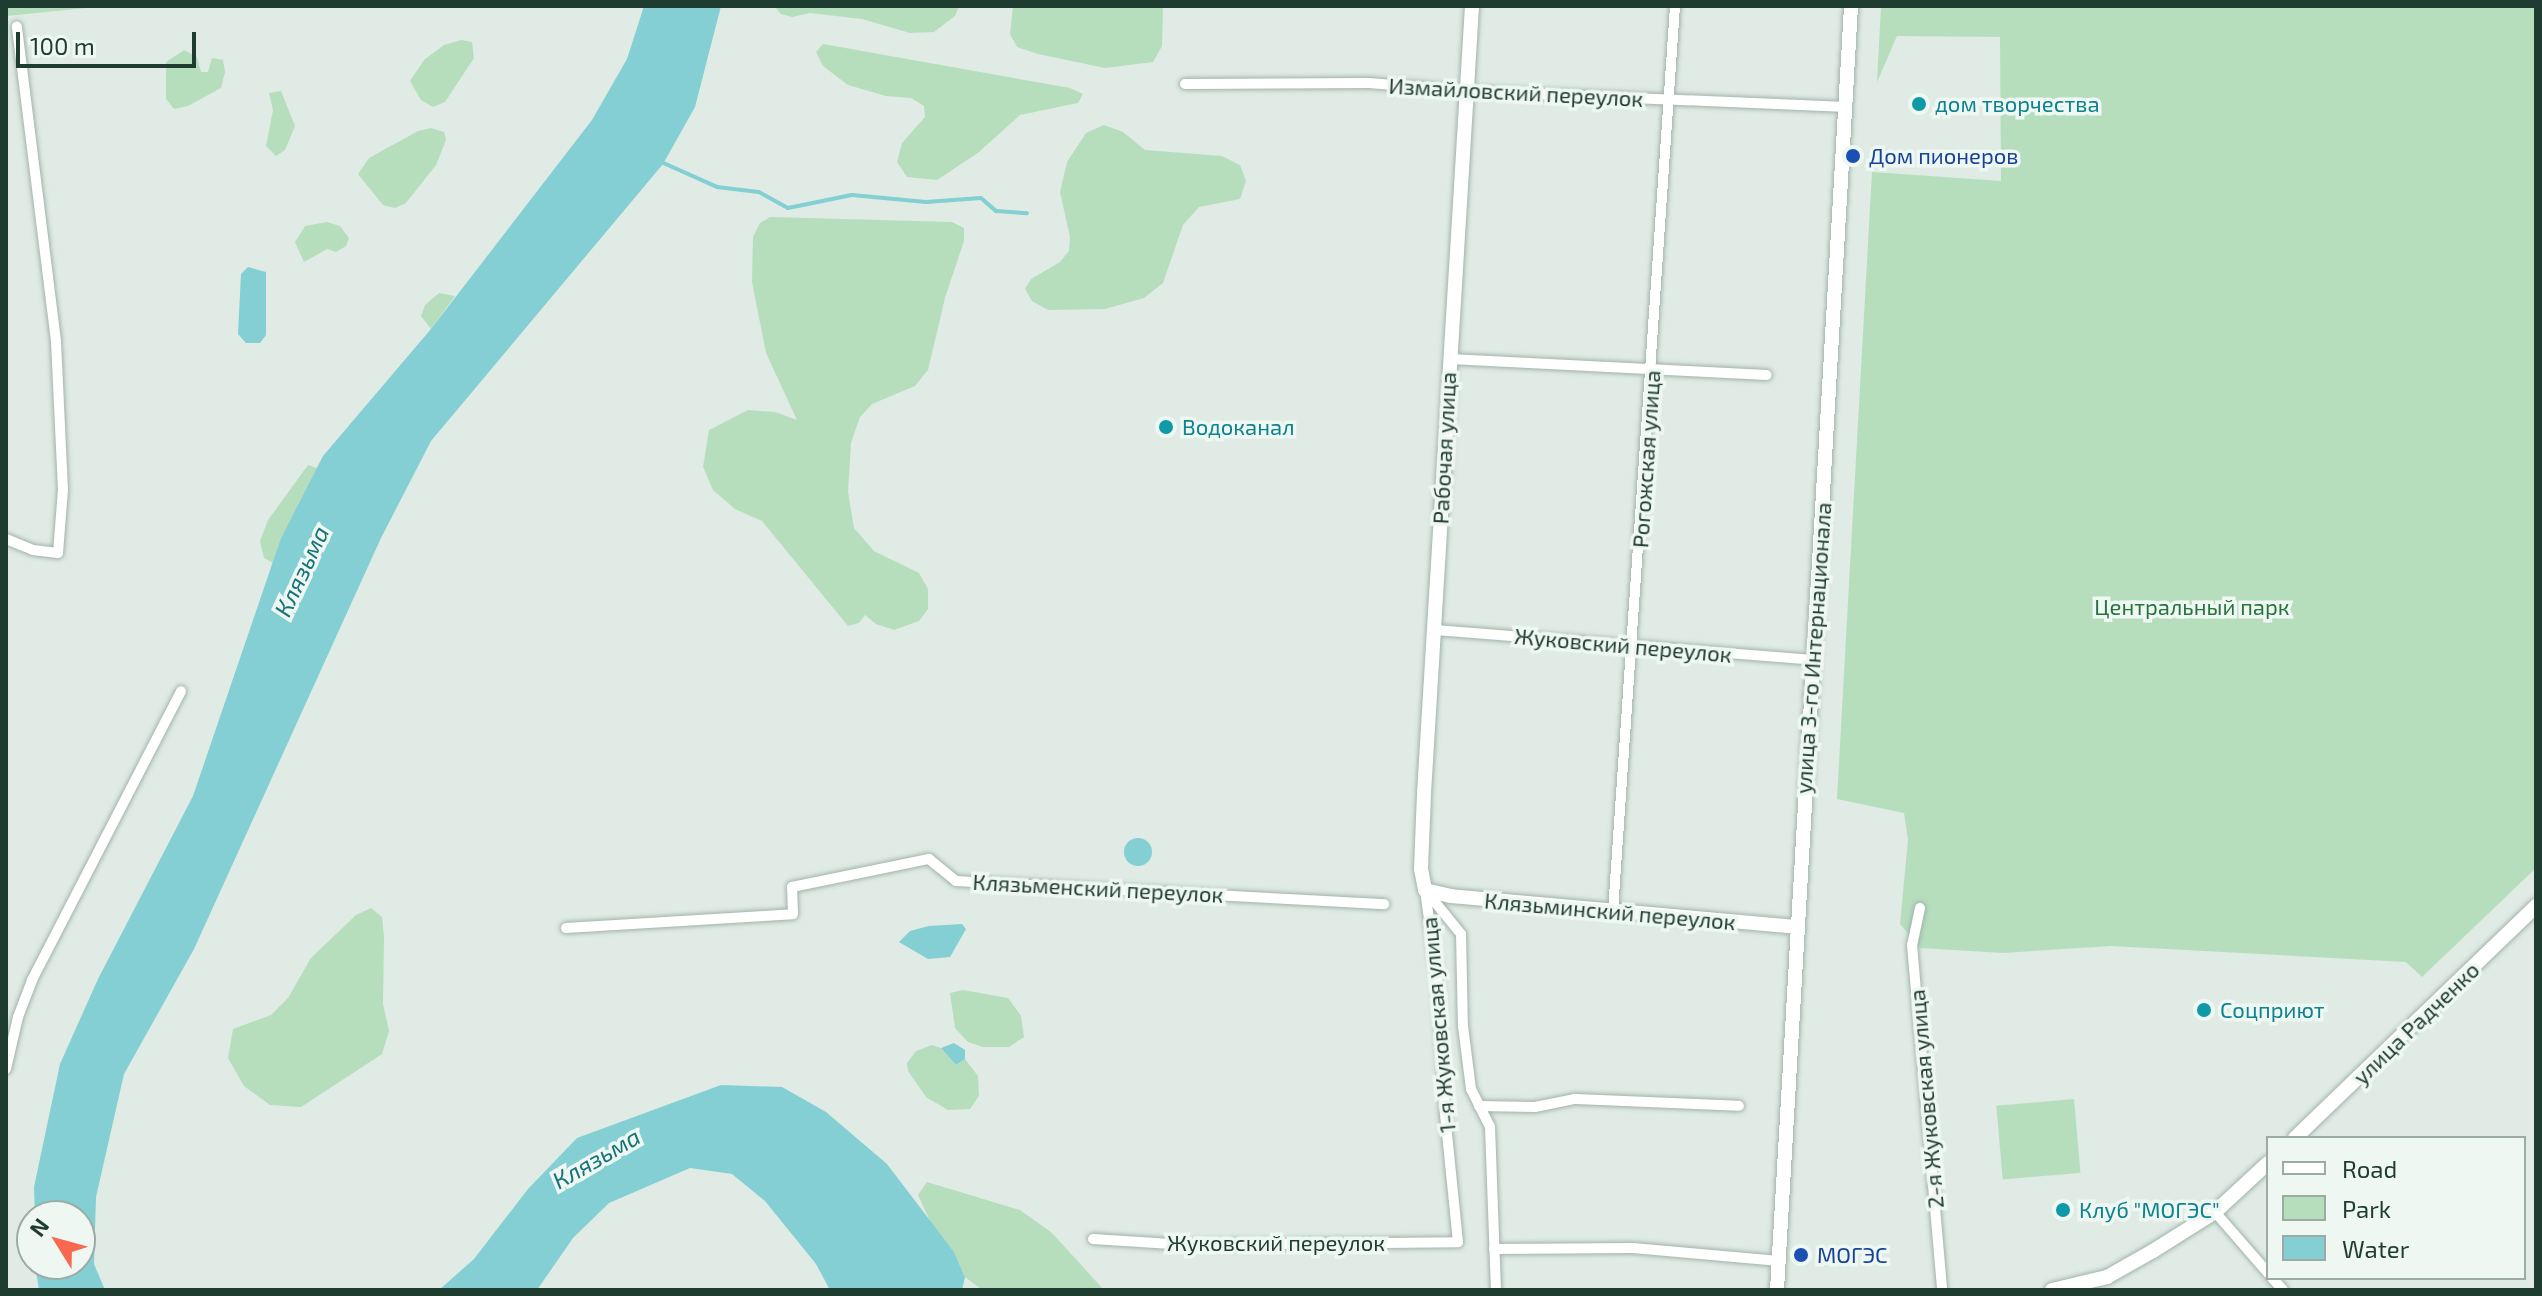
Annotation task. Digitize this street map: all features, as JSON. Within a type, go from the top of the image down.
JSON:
[{"type":"main road","name":"Рабочая улица","points":[[1425,890],[1422,854],[1472,6]]},
{"type":"main road","name":"улица 3-го Интернационала","points":[[1777,1290],[1795,927],[1851,6]]},
{"type":"main road","name":"Клязьминский переулок","points":[[1425,890],[1450,896],[1795,927]]},
{"type":"main road","name":"улица Радченко","points":[[2297,1136],[2536,906]]},
{"type":"main road","points":[[2052,1290],[2107,1277],[2215,1212],[2266,1165]]},
{"type":"main road","points":[[1777,1290],[1786,1290]]},
{"type":"street","name":"Рогожская улица","points":[[1613,911],[1634,647],[1675,6]]},
{"type":"street","points":[[6,539],[33,550],[58,553],[63,490],[56,341],[17,26]]},
{"type":"street","name":"Измайловский переулок","points":[[1185,84],[1369,83],[1466,91],[1847,107]]},
{"type":"street","points":[[1450,359],[1767,375]]},
{"type":"street","name":"Жуковский переулок","points":[[1434,630],[1812,660]]},
{"type":"street","points":[[6,1069],[18,1017],[32,980],[181,691]]},
{"type":"street","name":"Клязьменский переулок","points":[[566,928],[793,914],[792,887],[929,859],[956,881],[1384,904]]},
{"type":"street","name":"1-я Жуковская улица","points":[[1425,890],[1461,934],[1463,1026],[1471,1089],[1490,1127],[1496,1290]]},
{"type":"street","name":"1-я Жуковская улица","points":[[1425,890],[1438,985],[1445,1113],[1458,1242]]},
{"type":"street","name":"2-я Жуковская улица","points":[[1920,908],[1912,945],[1942,1290]]},
{"type":"street","points":[[1479,1106],[1535,1107],[1575,1099],[1739,1106]]},
{"type":"street","points":[[2215,1212],[2266,1271]]},
{"type":"street","name":"Жуковский переулок","points":[[1093,1239],[1187,1245],[1458,1242]]},
{"type":"street","points":[[1494,1249],[1633,1248],[1779,1261]]},
{"type":"green space","points":[[6,6],[106,6],[6,16]]},
{"type":"green space","points":[[774,6],[959,6],[955,16],[934,32],[910,33],[862,19],[810,13],[792,17],[781,14]]},
{"type":"green space","points":[[1013,6],[1163,6],[1162,46],[1153,62],[1105,68],[1038,54],[1017,47],[1010,34]]},
{"type":"green space","name":"Центральный парк","points":[[1881,6],[2536,6],[2536,868],[2422,977],[2406,962],[2111,946],[2003,953],[1920,948],[1900,924],[1908,840],[1904,813],[1837,799],[1872,172],[2001,181],[2000,37],[1897,36],[1877,82]]},
{"type":"green space","points":[[461,40],[472,42],[474,58],[445,102],[433,107],[421,100],[410,81],[424,60],[444,45]]},
{"type":"green space","points":[[823,44],[1070,88],[1083,94],[1078,103],[1020,115],[979,152],[937,180],[907,177],[897,162],[902,143],[925,117],[924,106],[911,98],[886,96],[848,85],[823,66],[816,52]]},
{"type":"green space","points":[[184,50],[197,57],[201,72],[208,72],[212,58],[223,60],[225,72],[221,88],[188,106],[174,109],[166,99],[166,62]]},
{"type":"green space","points":[[281,91],[295,126],[285,150],[276,156],[266,146],[273,110],[269,93]]},
{"type":"green space","points":[[1104,125],[1123,132],[1145,150],[1222,156],[1240,165],[1246,181],[1240,199],[1199,207],[1183,225],[1163,283],[1144,298],[1105,309],[1048,310],[1032,301],[1025,289],[1031,279],[1060,262],[1069,251],[1070,237],[1060,192],[1067,162],[1086,133]]},
{"type":"green space","points":[[431,128],[444,132],[446,140],[436,165],[406,203],[395,208],[383,205],[358,174],[369,158],[418,131]]},
{"type":"green space","points":[[770,217],[952,222],[964,228],[964,241],[945,298],[928,370],[915,386],[872,404],[860,417],[851,443],[848,492],[854,528],[874,551],[919,573],[928,589],[928,609],[919,621],[894,630],[876,624],[865,615],[859,623],[848,626],[762,521],[735,509],[713,490],[703,467],[709,430],[748,410],[775,412],[797,420],[766,353],[752,282],[753,237],[760,223]]},
{"type":"green space","points":[[327,222],[340,226],[349,238],[346,246],[336,252],[327,249],[304,262],[295,242],[305,226]]},
{"type":"green space","points":[[439,293],[455,296],[431,329],[421,316],[425,305]]},
{"type":"green space","points":[[308,465],[317,468],[281,538],[273,563],[264,558],[260,541],[268,520]]},
{"type":"green space","points":[[371,908],[382,917],[384,937],[383,1004],[389,1031],[382,1054],[301,1107],[270,1105],[244,1086],[228,1058],[233,1029],[271,1015],[288,998],[311,958],[356,915]]},
{"type":"green space","points":[[963,990],[1008,998],[1021,1016],[1024,1037],[1009,1047],[983,1047],[968,1042],[955,1028],[950,993]]},
{"type":"green space","points":[[932,1045],[941,1048],[956,1065],[965,1059],[978,1076],[979,1096],[970,1109],[948,1110],[926,1097],[908,1071],[907,1063],[916,1051]]},
{"type":"green space","points":[[2074,1099],[2080,1173],[2003,1180],[1996,1106]]},
{"type":"green space","points":[[927,1182],[1020,1210],[1052,1233],[1104,1290],[981,1289],[965,1277],[954,1252],[931,1223],[918,1195]]},
{"type":"water","name":"Клязьма","points":[[644,6],[721,6],[695,107],[663,164],[431,441],[381,538],[194,949],[124,1074],[96,1200],[34,1200],[34,1187],[60,1064],[98,979],[193,796],[281,538],[323,456],[431,329],[592,120],[627,59]]},
{"type":"water","points":[[248,267],[266,272],[266,335],[260,343],[246,343],[238,334],[241,274]]},
{"type":"water","points":[[1138,838],[1148,842],[1152,852],[1148,862],[1138,866],[1128,862],[1124,852],[1128,842]]},
{"type":"water","points":[[962,924],[966,929],[950,957],[928,959],[899,942],[910,931],[929,926]]},
{"type":"water","points":[[954,1043],[965,1050],[965,1059],[956,1065],[941,1048]]},
{"type":"water","name":"Клязьма","points":[[721,1085],[782,1087],[826,1112],[887,1164],[954,1252],[965,1277],[962,1290],[830,1290],[816,1264],[765,1201],[732,1174],[690,1168],[609,1203],[573,1238],[537,1290],[439,1290],[474,1259],[528,1189],[577,1138]]},
{"type":"water","points":[[96,1269],[105,1290],[39,1290],[37,1280],[96,1280]]},
{"type":"waterway","points":[[659,161],[717,187],[759,192],[788,208],[852,195],[926,202],[981,198],[996,211],[1027,213]]},
{"type":"place","name":"дом творчества","points":[[1919,104]]},
{"type":"place","name":"Дом пионеров","points":[[1853,156]]},
{"type":"place","name":"Водоканал","points":[[1166,427]]},
{"type":"place","name":"Соцприют","points":[[2204,1010]]},
{"type":"place","name":"Клуб \"МОГЭС\"","points":[[2063,1210]]},
{"type":"place","name":"МОГЭС","points":[[1801,1255]]}]
